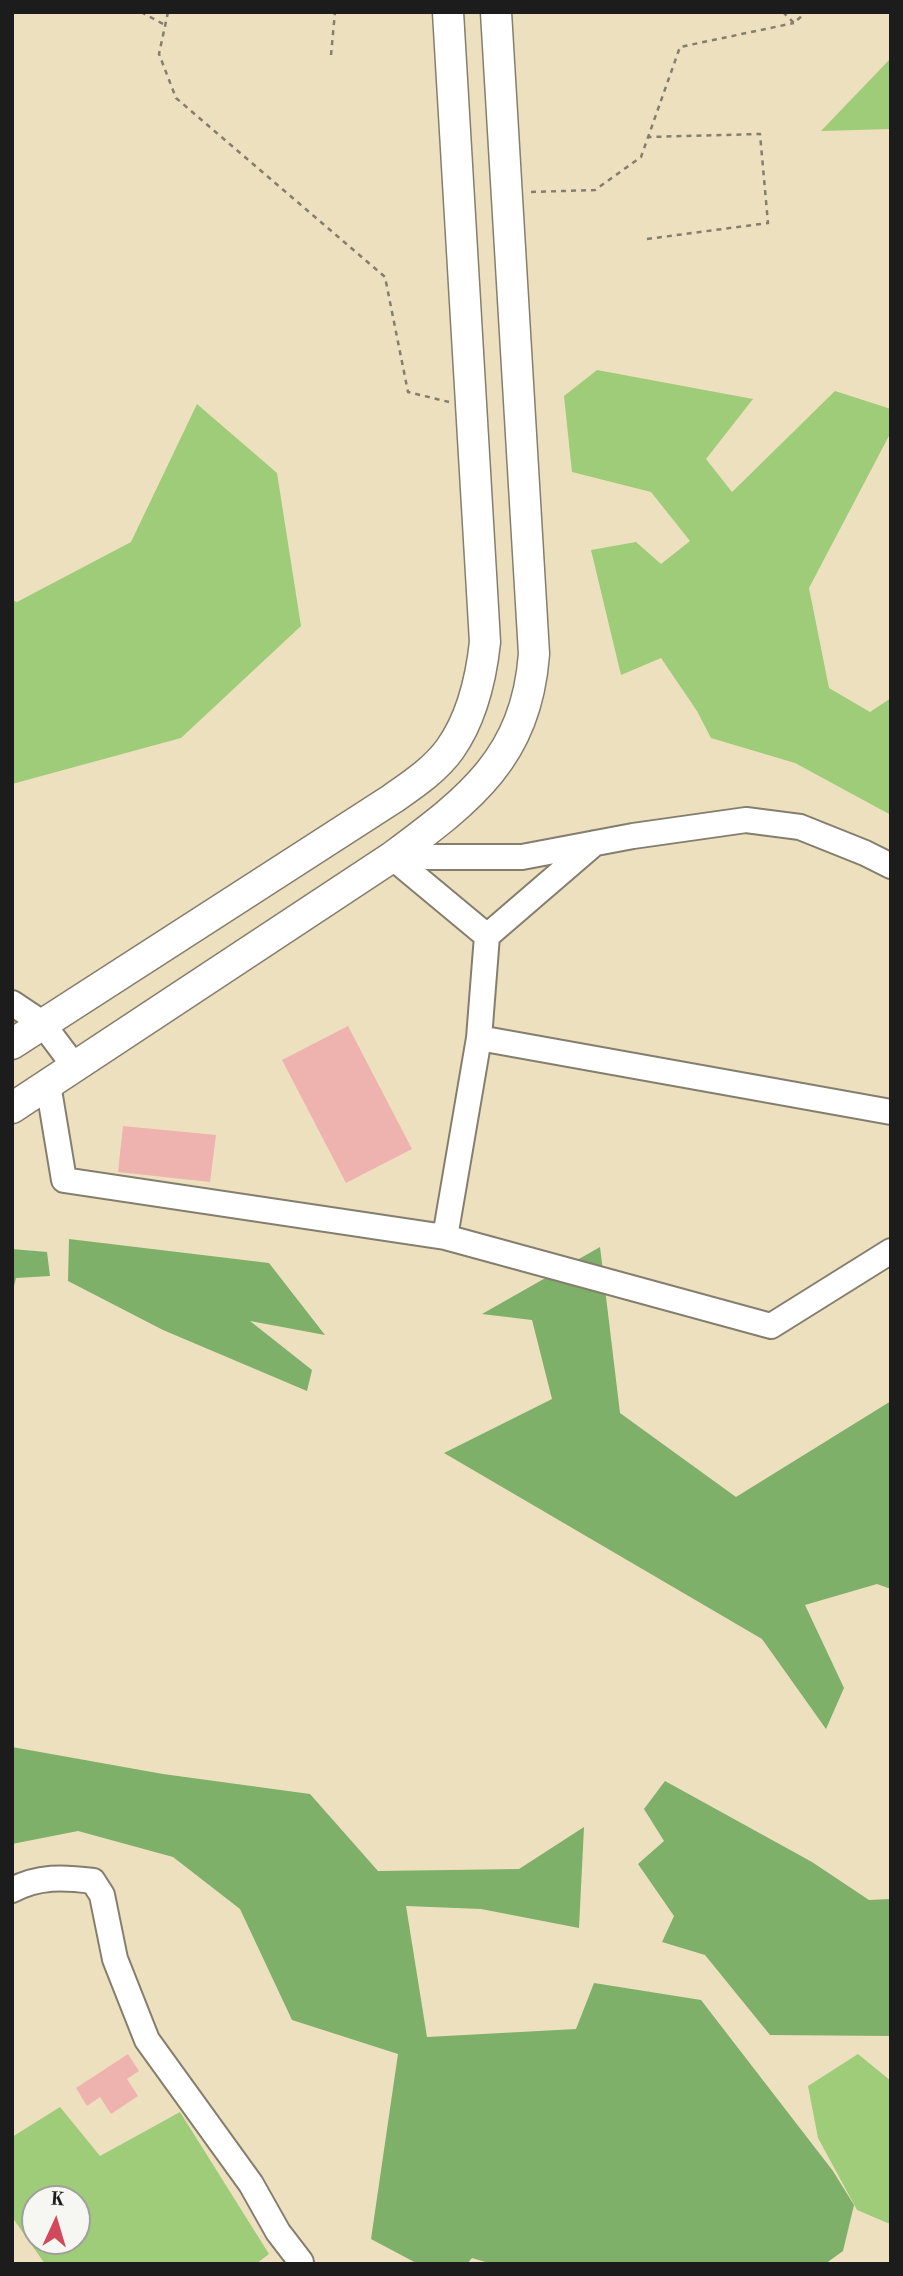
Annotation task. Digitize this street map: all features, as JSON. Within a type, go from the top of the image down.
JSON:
[{"type":"main road","points":[[12,1044],[423,777],[449,750],[467,719],[482,670],[485,642],[448,12]]},
{"type":"main road","points":[[12,1108],[392,857],[447,816],[495,768],[511,742],[532,684],[534,654],[496,12]]},
{"type":"street","points":[[392,857],[522,857],[746,820],[800,827],[891,866]]},
{"type":"street","points":[[445,1237],[479,1038],[487,936],[595,843]]},
{"type":"street","points":[[392,857],[487,936]]},
{"type":"street","points":[[12,1003],[42,1024],[75,1067]]},
{"type":"street","points":[[479,1038],[891,1112]]},
{"type":"street","points":[[48,1084],[64,1180],[445,1237],[771,1326],[891,1251]]},
{"type":"street","points":[[12,1889],[29,1881],[64,1878],[93,1881],[102,1895],[115,1959],[146,2040],[251,2184],[278,2232],[301,2263]]},
{"type":"path","points":[[141,12],[165,24]]},
{"type":"path","points":[[168,12],[159,54],[176,97],[385,277],[408,392],[473,408]]},
{"type":"path","points":[[331,55],[335,12]]},
{"type":"path","points":[[783,12],[794,23]]},
{"type":"path","points":[[506,193],[595,190],[641,157],[680,47],[794,23],[806,12]]},
{"type":"path","points":[[647,239],[768,223],[760,134],[648,137]]},
{"type":"green space","points":[[891,58],[891,129],[821,131]]},
{"type":"green space","points":[[597,370],[753,399],[706,459],[732,492],[835,391],[891,409],[891,432],[809,588],[829,688],[870,712],[891,698],[891,815],[795,763],[711,738],[697,711],[661,658],[621,675],[591,550],[636,542],[661,564],[690,541],[651,492],[572,472],[564,396]]},
{"type":"green space","points":[[197,404],[277,473],[301,626],[181,738],[12,784],[12,600],[17,602],[131,542]]},
{"type":"green space","points":[[69,1239],[269,1263],[325,1335],[250,1321],[312,1370],[307,1391],[163,1330],[68,1281]]},
{"type":"green space","points":[[600,1247],[620,1413],[736,1497],[891,1401],[891,1589],[877,1584],[805,1605],[844,1688],[826,1729],[762,1639],[444,1453],[552,1399],[532,1320],[482,1314]]},
{"type":"green space","points":[[12,1249],[47,1252],[50,1276],[16,1278],[12,1294]]},
{"type":"green space","points":[[12,1747],[163,1774],[310,1794],[378,1871],[519,1869],[584,1827],[579,1928],[481,1909],[406,1906],[427,2037],[576,2029],[594,1983],[701,2000],[833,2171],[854,2205],[843,2251],[825,2264],[492,2264],[472,2258],[467,2264],[418,2264],[371,2239],[398,2054],[292,2020],[240,1909],[173,1857],[78,1831],[12,1844]]},
{"type":"green space","points":[[665,1781],[812,1862],[869,1900],[891,1899],[891,2036],[770,2035],[705,1955],[662,1942],[674,1916],[638,1864],[664,1841],[644,1809]]},
{"type":"green space","points":[[858,2054],[891,2081],[890,2224],[857,2210],[818,2138],[808,2086]]},
{"type":"green space","points":[[60,2107],[100,2156],[180,2112],[269,2254],[256,2264],[45,2264],[39,2255],[91,2255],[91,2185],[21,2185],[21,2230],[12,2217],[12,2137]]},
{"type":"building","points":[[348,1026],[412,1149],[346,1183],[282,1060]]},
{"type":"building","points":[[123,1126],[216,1135],[210,1182],[118,1172]]},
{"type":"building","points":[[128,2054],[139,2071],[127,2079],[138,2096],[111,2114],[100,2097],[87,2106],[76,2088]]}]
